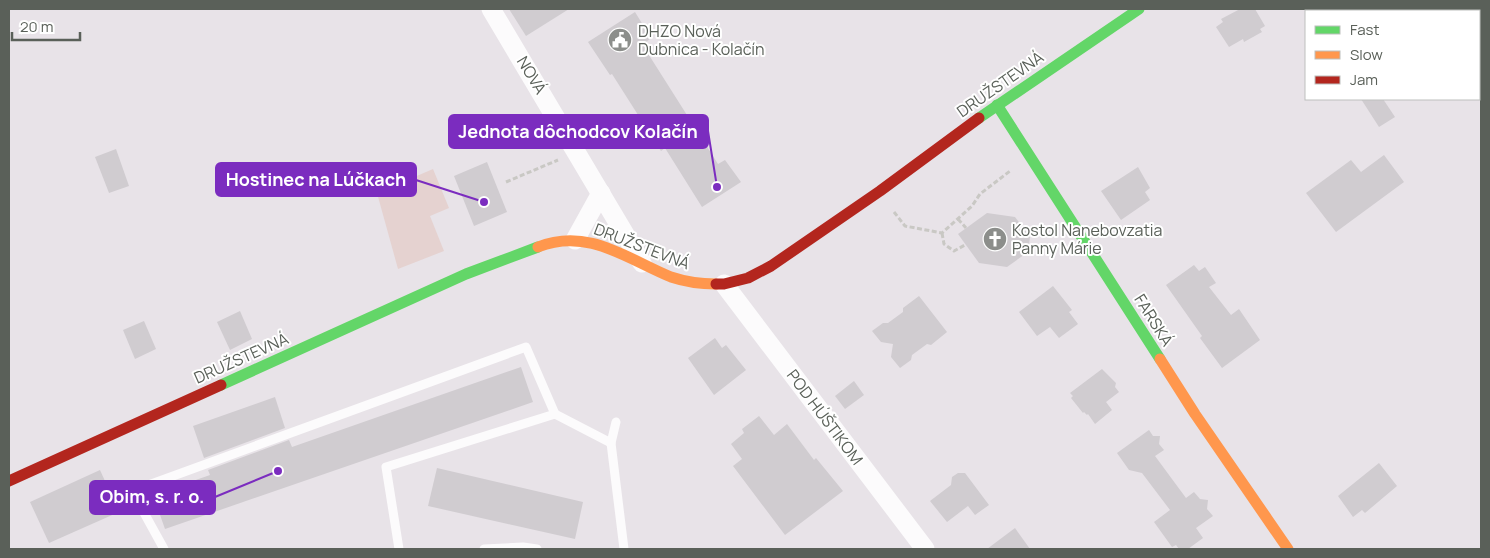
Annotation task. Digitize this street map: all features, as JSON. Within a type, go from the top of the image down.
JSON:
[{"type":"street","name":"NOVÁ","points":[[491,9],[642,263]]},
{"type":"street","name":"DRUŽSTEVNÁ","points":[[9,481],[466,274],[547,243],[562,240],[590,242],[604,246],[672,277],[698,284],[724,284],[748,278],[772,266],[880,191],[998,105],[1139,9]]},
{"type":"street","name":"FARSKÁ","points":[[998,105],[1195,414],[1288,549]]},
{"type":"street","points":[[575,240],[601,194]]},
{"type":"street","name":"POD HÚŠTIKOM","points":[[724,284],[925,549]]},
{"type":"lane","points":[[164,549],[132,490],[526,348],[554,414],[611,442]]},
{"type":"lane","points":[[399,549],[386,467],[554,414]]},
{"type":"lane","points":[[616,422],[611,442],[624,549]]},
{"type":"lane","points":[[484,549],[523,547],[536,549]]},
{"type":"path","points":[[506,182],[577,152]]},
{"type":"path","points":[[942,233],[972,206],[980,194],[1030,155]]},
{"type":"path","points":[[890,207],[905,226],[942,233]]},
{"type":"path","points":[[958,219],[966,228]]},
{"type":"path","points":[[942,233],[944,244],[954,251],[965,245]]},
{"type":"shaded area","points":[[433,169],[449,208],[430,216],[444,251],[398,269],[377,193]]},
{"type":"building","points":[[509,9],[569,9],[526,36]]},
{"type":"building","points":[[1240,9],[1255,9],[1265,26],[1260,29],[1262,32],[1244,42],[1243,39],[1229,47],[1216,27],[1223,22],[1221,19]]},
{"type":"building","points":[[635,12],[651,38],[645,43],[649,50],[647,52],[718,164],[725,160],[741,182],[702,207],[665,148],[661,151],[612,74],[610,75],[588,42]]},
{"type":"building","points":[[1362,100],[1384,100],[1395,117],[1379,127]]},
{"type":"building","points":[[116,149],[129,186],[109,193],[95,157]]},
{"type":"building","points":[[1384,155],[1404,182],[1336,232],[1306,193],[1351,160],[1361,172]]},
{"type":"building","points":[[487,162],[507,212],[474,226],[454,176]]},
{"type":"building","points":[[1138,167],[1150,188],[1145,192],[1150,200],[1121,220],[1101,191]]},
{"type":"building","name":"Kostol Nanebovzatia Panny Márie","points":[[987,213],[1015,217],[1030,237],[1028,252],[1007,267],[979,263],[958,234]]},
{"type":"building","points":[[1194,265],[1199,271],[1205,267],[1216,283],[1209,287],[1231,315],[1239,309],[1260,340],[1222,368],[1166,285]]},
{"type":"building","points":[[1053,286],[1072,310],[1069,312],[1078,324],[1059,338],[1050,327],[1037,336],[1019,312]]},
{"type":"building","points":[[919,296],[947,332],[931,345],[927,344],[912,355],[911,360],[900,368],[891,357],[893,344],[881,342],[872,331],[883,323],[888,323],[903,312],[903,308]]},
{"type":"building","points":[[240,311],[252,339],[230,350],[217,322]]},
{"type":"building","points":[[144,321],[156,349],[135,359],[123,330]]},
{"type":"building","points":[[715,338],[722,348],[726,345],[746,370],[714,395],[688,358]]},
{"type":"building","points":[[521,367],[533,402],[165,529],[153,495],[210,475],[208,470],[289,440],[292,447]]},
{"type":"building","points":[[1102,369],[1116,383],[1115,387],[1119,392],[1106,402],[1112,410],[1095,424],[1088,414],[1083,413],[1071,398],[1073,396],[1070,393]]},
{"type":"building","points":[[854,381],[864,395],[845,409],[835,396]]},
{"type":"building","points":[[275,397],[285,428],[204,458],[193,426]]},
{"type":"building","points":[[759,416],[774,435],[787,424],[814,460],[816,458],[843,491],[785,535],[733,466],[742,459],[731,444],[744,433],[742,429]]},
{"type":"building","points":[[1149,430],[1153,436],[1160,436],[1159,444],[1164,450],[1155,456],[1186,498],[1194,492],[1200,499],[1208,500],[1207,509],[1213,516],[1196,528],[1203,538],[1188,549],[1179,549],[1176,545],[1172,547],[1154,522],[1170,510],[1142,473],[1129,470],[1117,453]]},
{"type":"building","points":[[1379,463],[1397,486],[1365,513],[1362,510],[1353,517],[1338,496]]},
{"type":"building","points":[[437,468],[583,502],[575,539],[428,506]]},
{"type":"building","points":[[100,470],[119,512],[49,543],[30,502]]},
{"type":"building","points":[[958,473],[965,473],[989,505],[975,515],[968,506],[947,522],[930,501],[951,485],[952,477]]},
{"type":"building","points":[[1015,528],[1030,549],[987,549]]},
{"type":"traffic: fast","points":[[979,118],[1139,9]]},
{"type":"traffic: fast","points":[[997,105],[1160,359]]},
{"type":"traffic: fast","points":[[221,385],[466,274],[538,247]]},
{"type":"traffic: slow","points":[[538,247],[556,242],[574,241],[590,243],[623,254],[671,277],[705,284],[716,284]]},
{"type":"traffic: slow","points":[[1160,359],[1195,414],[1288,549]]},
{"type":"traffic: jam","points":[[716,284],[748,278],[771,266],[880,191],[979,118]]},
{"type":"traffic: jam","points":[[9,481],[221,385]]},
{"type":"place","name":"DHZO Nová Dubnica - Kolačín","points":[[620,40]]},
{"type":"place","name":"Jednota dôchodcov Kolačín","points":[[717,187]]},
{"type":"place","name":"Hostinec na Lúčkach","points":[[484,202]]},
{"type":"place","name":"Kostol Nanebovzatia Panny Márie","points":[[995,239]]},
{"type":"place","name":"Obim, s. r. o.","points":[[278,471]]}]
